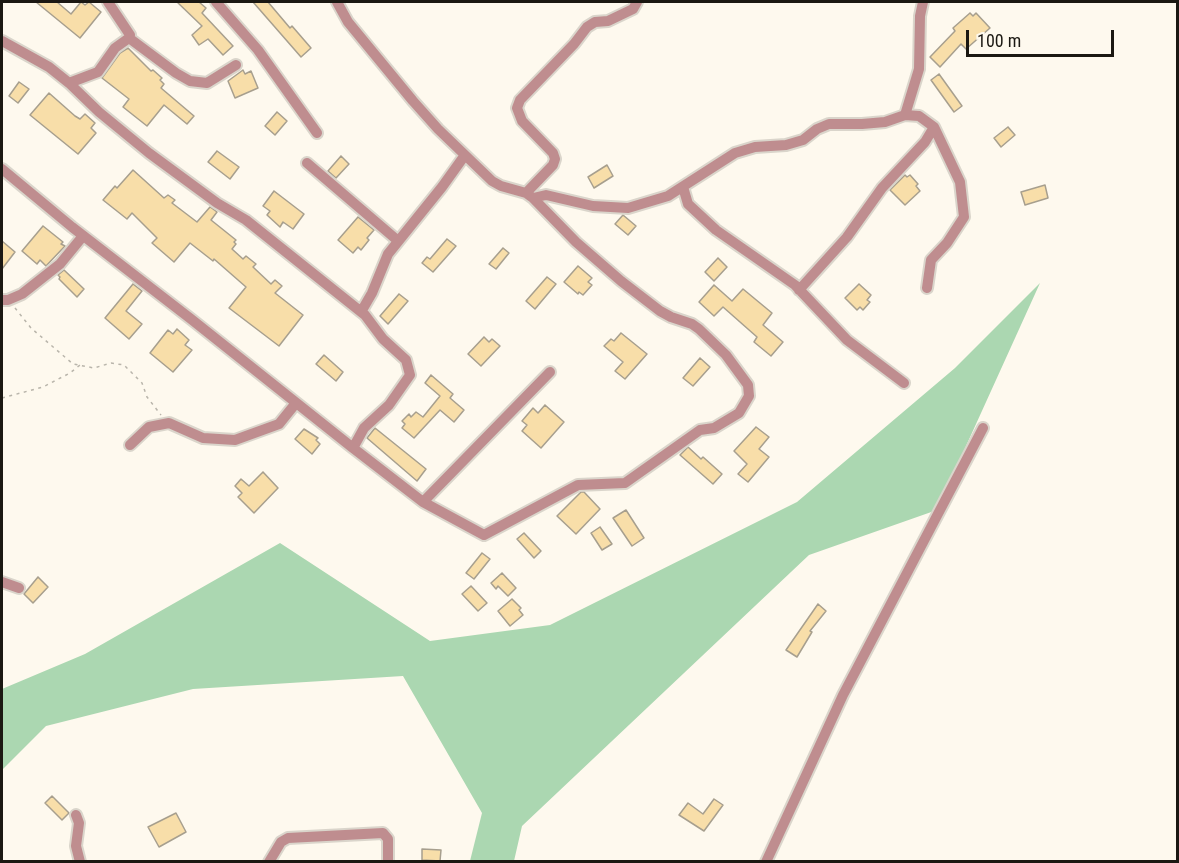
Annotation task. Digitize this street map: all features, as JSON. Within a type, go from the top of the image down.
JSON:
[{"type":"street","points":[[108,2],[130,35],[129,38],[190,81],[207,83],[236,65]]},
{"type":"street","points":[[216,2],[258,50],[317,133]]},
{"type":"street","points":[[337,2],[348,22],[438,129],[492,181],[529,195],[546,195],[593,206],[628,208],[668,196],[735,153],[755,147],[786,145],[803,140],[817,129],[829,124],[885,122],[905,115],[919,116],[934,127],[960,182],[964,218],[932,260],[927,288]]},
{"type":"street","points":[[529,195],[553,165],[555,159],[553,153],[522,121],[517,108],[520,100],[587,27],[595,22],[608,21],[633,9],[637,2]]},
{"type":"street","points":[[905,115],[919,69],[920,16],[923,2]]},
{"type":"street","points":[[69,83],[98,72],[115,48],[129,38]]},
{"type":"street","points":[[2,41],[48,67],[149,153],[217,203],[246,220],[362,312],[383,339],[406,360],[410,375],[389,405],[364,428],[352,448]]},
{"type":"street","points":[[800,290],[848,237],[882,188],[925,142],[934,127]]},
{"type":"street","points":[[362,312],[387,254],[465,155]]},
{"type":"street","points":[[307,163],[397,240]]},
{"type":"street","points":[[2,169],[83,236],[352,448],[423,502],[484,536],[578,485],[624,483],[700,430],[714,428],[739,413],[750,396],[748,385],[726,355],[699,329],[660,311],[621,281],[576,242],[529,195]]},
{"type":"street","points":[[683,187],[688,204],[716,230],[800,290],[847,340],[904,383]]},
{"type":"street","points":[[5,300],[22,294],[60,264],[83,236]]},
{"type":"street","points":[[423,502],[550,372]]},
{"type":"street","points":[[130,445],[148,427],[169,423],[203,438],[235,440],[279,424],[296,403]]},
{"type":"street","points":[[766,861],[843,695],[983,428]]},
{"type":"street","points":[[2,582],[20,588]]},
{"type":"street","points":[[76,815],[79,823],[76,846],[81,861]]},
{"type":"street","points":[[269,861],[281,843],[288,838],[383,833],[388,839],[388,861]]},
{"type":"path","points":[[5,300],[31,328],[74,364],[94,368],[111,363],[124,364],[142,382],[147,397],[169,423]]},
{"type":"path","points":[[2,398],[44,387],[70,374],[81,365]]},
{"type":"green space","points":[[1040,283],[937,510],[809,555],[522,826],[514,861],[470,861],[482,813],[403,676],[193,689],[46,726],[2,770],[2,689],[85,654],[280,543],[430,641],[550,625],[797,502],[955,368]]},
{"type":"building","points":[[36,2],[57,2],[71,14],[81,2],[85,5],[89,2],[101,12],[80,38]]},
{"type":"building","points":[[177,2],[199,2],[206,8],[202,13],[233,46],[223,55],[208,39],[199,45],[192,35],[202,26]]},
{"type":"building","points":[[253,2],[268,2],[311,48],[301,57]]},
{"type":"building","points":[[970,13],[973,16],[976,13],[990,28],[966,49],[961,44],[940,67],[930,57],[955,31],[953,28]]},
{"type":"building","points":[[128,48],[151,71],[153,70],[162,78],[160,80],[164,84],[161,88],[194,116],[187,124],[164,105],[147,126],[123,107],[129,99],[102,78],[120,53]]},
{"type":"building","points":[[243,70],[245,74],[251,71],[258,88],[235,98],[228,81]]},
{"type":"building","points":[[939,74],[962,106],[954,112],[931,80]]},
{"type":"building","points":[[19,82],[29,89],[18,103],[9,96]]},
{"type":"building","points":[[49,93],[75,116],[80,119],[85,114],[95,123],[91,128],[96,133],[78,154],[30,115]]},
{"type":"building","points":[[277,112],[287,121],[275,135],[265,126]]},
{"type":"building","points":[[1008,127],[1015,135],[1001,147],[994,138]]},
{"type":"building","points":[[217,151],[239,167],[230,179],[208,162]]},
{"type":"building","points":[[341,156],[349,164],[336,178],[328,171]]},
{"type":"building","points":[[607,165],[613,176],[594,188],[588,177]]},
{"type":"building","points":[[133,170],[164,198],[168,195],[175,200],[172,203],[197,222],[210,207],[217,212],[211,220],[236,240],[232,249],[243,259],[246,256],[256,264],[253,267],[271,284],[275,280],[282,286],[275,293],[303,315],[279,346],[229,308],[246,287],[214,259],[213,261],[190,243],[174,262],[152,243],[157,238],[132,213],[127,219],[103,200]]},
{"type":"building","points":[[905,175],[907,177],[910,175],[918,184],[916,186],[920,191],[905,205],[890,190]]},
{"type":"building","points":[[1045,185],[1048,198],[1025,205],[1021,192]]},
{"type":"building","points":[[274,191],[304,214],[293,229],[283,222],[280,227],[267,215],[270,211],[263,206]]},
{"type":"building","points":[[623,215],[636,226],[628,235],[615,224]]},
{"type":"building","points":[[358,217],[374,230],[361,250],[358,247],[353,253],[338,240]]},
{"type":"building","points":[[43,226],[65,246],[46,266],[40,260],[37,264],[22,251]]},
{"type":"building","points":[[447,239],[456,246],[433,272],[422,263],[427,257],[430,259]]},
{"type":"building","points":[[2,241],[15,252],[2,269]]},
{"type":"building","points":[[503,248],[509,253],[496,269],[489,264]]},
{"type":"building","points":[[718,258],[727,267],[714,281],[705,272]]},
{"type":"building","points":[[578,266],[592,278],[588,282],[592,285],[583,295],[579,292],[578,294],[564,282]]},
{"type":"building","points":[[64,270],[84,289],[77,297],[59,279],[58,275]]},
{"type":"building","points":[[547,277],[556,284],[535,309],[526,301]]},
{"type":"building","points":[[133,284],[142,291],[126,311],[142,324],[129,339],[105,318]]},
{"type":"building","points":[[859,284],[871,295],[867,300],[870,302],[863,310],[860,307],[857,310],[845,298]]},
{"type":"building","points":[[714,285],[732,301],[743,289],[772,313],[763,325],[783,342],[771,356],[754,342],[757,337],[723,307],[714,316],[699,302]]},
{"type":"building","points":[[399,294],[408,301],[388,324],[380,316]]},
{"type":"building","points":[[177,329],[189,340],[185,345],[192,350],[173,372],[150,353],[168,330],[173,334]]},
{"type":"building","points":[[621,333],[647,354],[625,379],[615,371],[623,362],[604,346],[611,339],[614,341]]},
{"type":"building","points":[[484,337],[489,342],[492,339],[500,346],[481,366],[468,354]]},
{"type":"building","points":[[324,355],[343,372],[336,381],[316,364]]},
{"type":"building","points":[[700,358],[710,367],[693,386],[683,378]]},
{"type":"building","points":[[431,375],[453,394],[450,398],[464,410],[454,422],[440,410],[414,438],[402,428],[405,424],[402,421],[409,414],[411,417],[416,412],[423,417],[440,396],[425,383]]},
{"type":"building","points":[[545,405],[564,422],[541,448],[522,431],[527,425],[522,421],[533,408],[538,413]]},
{"type":"building","points":[[756,427],[769,437],[759,449],[769,457],[748,482],[738,474],[747,464],[734,451]]},
{"type":"building","points":[[375,428],[426,469],[417,481],[367,438]]},
{"type":"building","points":[[304,429],[318,438],[316,440],[320,444],[312,454],[295,439]]},
{"type":"building","points":[[688,447],[722,474],[713,484],[680,455]]},
{"type":"building","points":[[263,472],[278,488],[254,513],[238,497],[242,493],[235,486],[241,479],[249,486]]},
{"type":"building","points":[[581,492],[584,492],[600,509],[576,534],[557,516]]},
{"type":"building","points":[[626,510],[644,538],[632,546],[613,518]]},
{"type":"building","points":[[600,527],[612,544],[602,550],[591,533]]},
{"type":"building","points":[[524,533],[541,551],[534,558],[517,539]]},
{"type":"building","points":[[482,553],[490,559],[474,579],[466,573]]},
{"type":"building","points":[[502,573],[516,588],[508,596],[498,586],[496,589],[491,583]]},
{"type":"building","points":[[38,577],[48,587],[33,603],[24,594]]},
{"type":"building","points":[[471,586],[487,603],[478,611],[462,594]]},
{"type":"building","points":[[512,599],[521,608],[519,610],[523,615],[510,626],[498,611]]},
{"type":"building","points":[[818,604],[826,611],[810,631],[812,632],[797,657],[786,650]]},
{"type":"building","points":[[52,796],[69,813],[62,820],[45,803]]},
{"type":"building","points":[[714,799],[723,805],[704,831],[679,815],[688,803],[703,814]]},
{"type":"building","points":[[176,813],[186,832],[159,847],[148,827]]},
{"type":"building","points":[[422,849],[441,850],[440,861],[422,860]]}]
